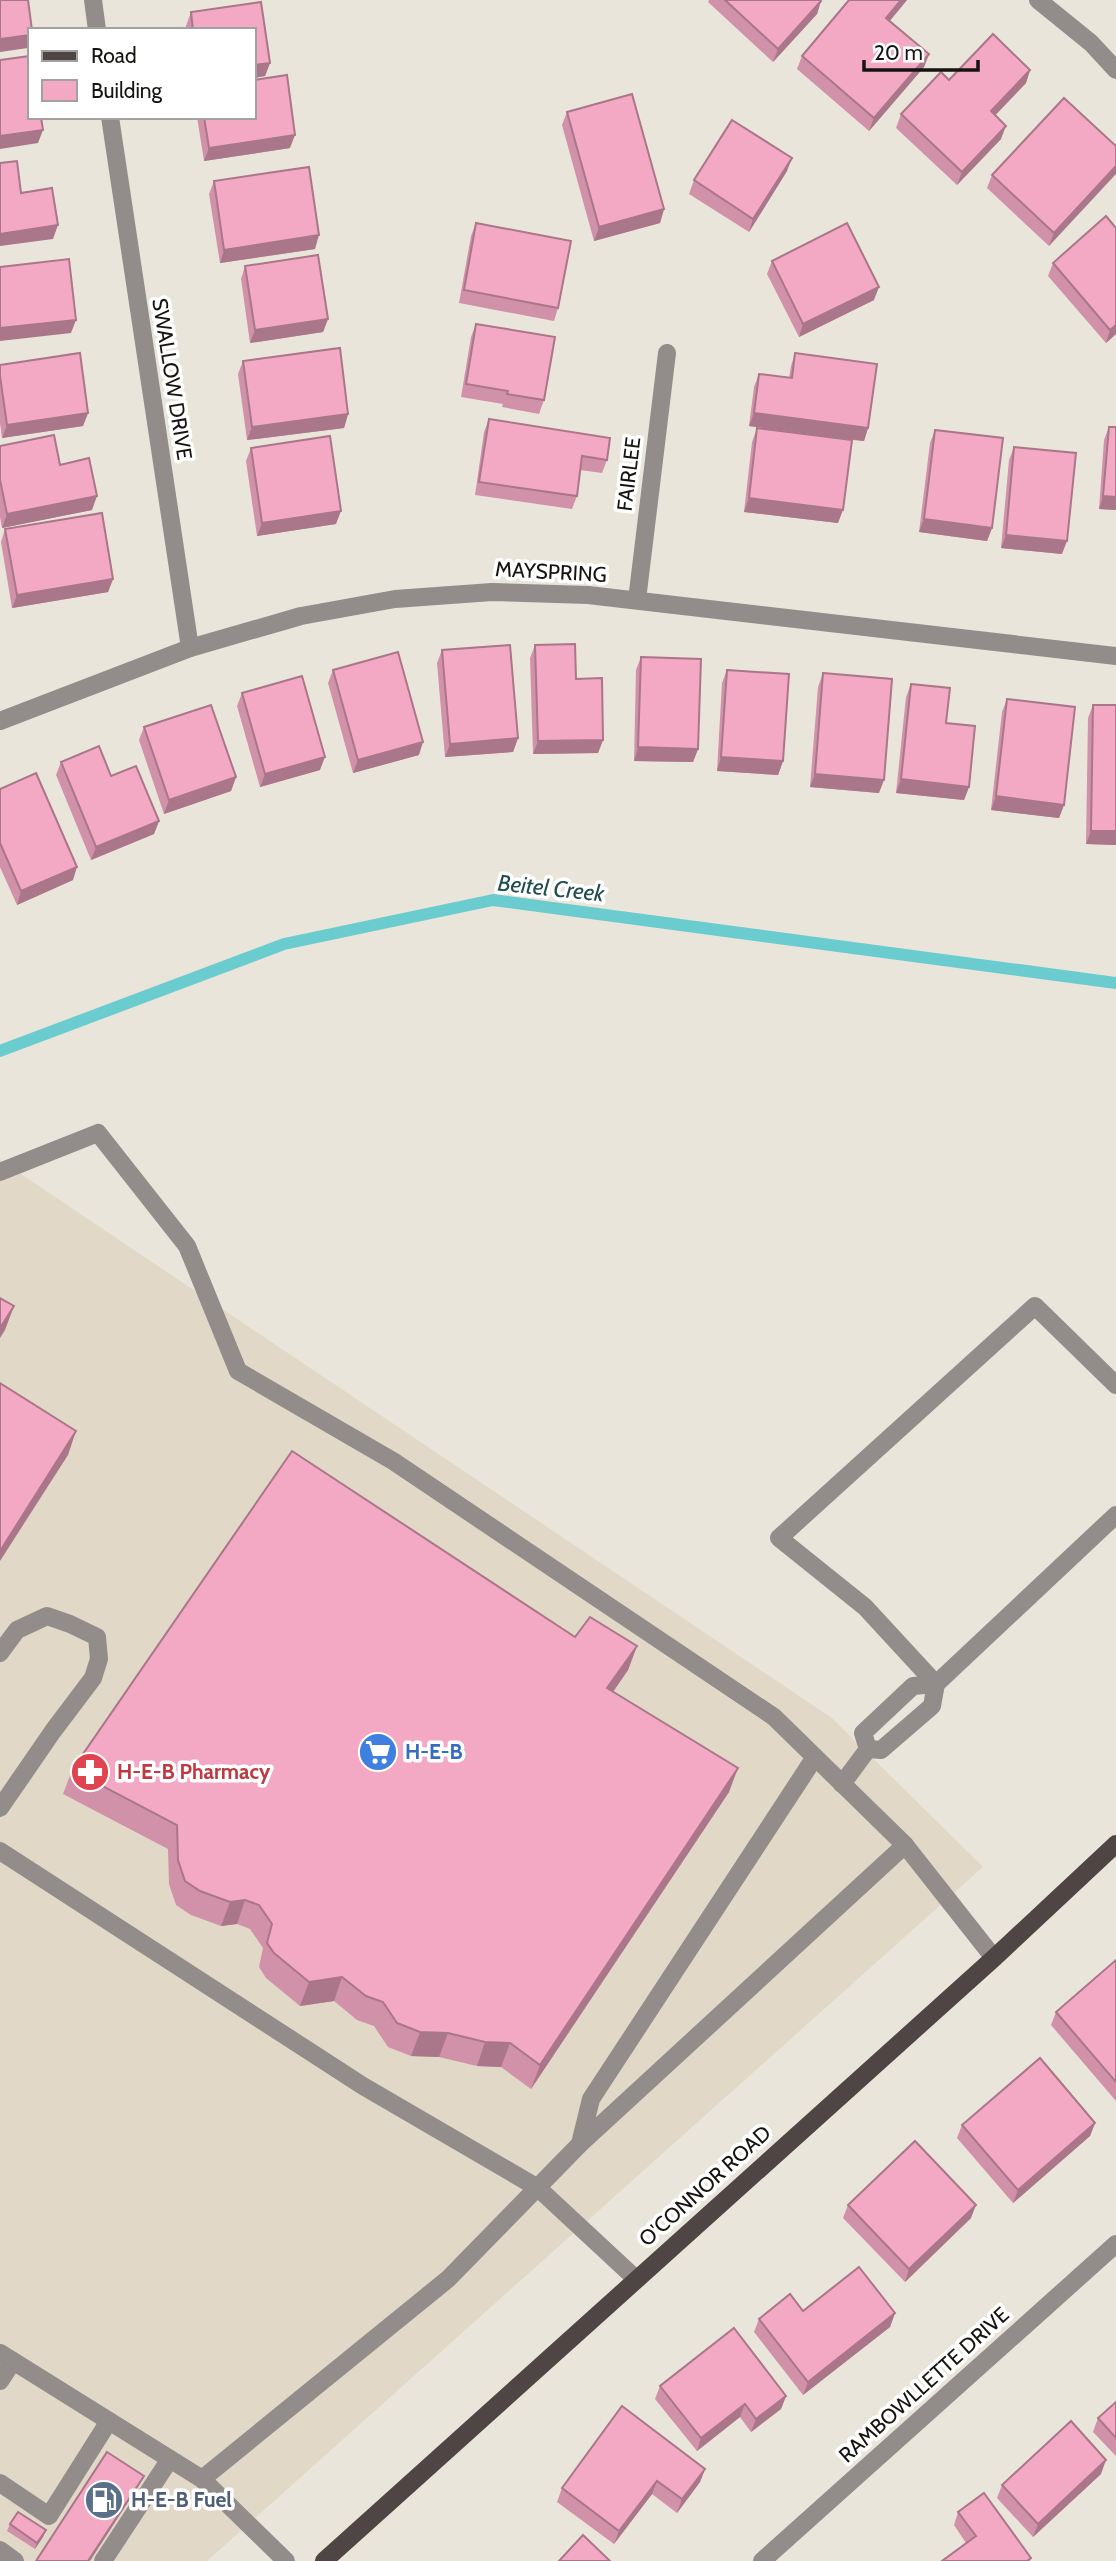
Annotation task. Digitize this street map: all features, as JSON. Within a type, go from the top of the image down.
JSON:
[{"type":"main road","name":"O'CONNOR ROAD","points":[[324,2561],[1116,1844]]},
{"type":"street","points":[[93,0],[97,28]]},
{"type":"street","points":[[1038,0],[1091,43],[1116,70]]},
{"type":"street","name":"SWALLOW DRIVE","points":[[110,119],[190,648]]},
{"type":"street","name":"FAIRLEE","points":[[637,600],[667,353]]},
{"type":"street","name":"MAYSPRING","points":[[0,721],[190,648],[301,616],[396,599],[492,592],[588,595],[637,600],[1116,656]]},
{"type":"street","points":[[0,1172],[98,1133],[187,1246],[238,1371],[393,1461],[774,1717],[905,1845],[993,1958]]},
{"type":"street","points":[[936,1684],[865,1607],[779,1538],[1035,1306],[1116,1385]]},
{"type":"street","points":[[868,1749],[881,1751],[932,1706],[936,1684],[1116,1515]]},
{"type":"street","points":[[0,1653],[17,1630],[47,1616],[97,1637],[99,1660],[93,1678],[0,1808]]},
{"type":"street","points":[[868,1749],[863,1733],[914,1686],[936,1684]]},
{"type":"street","points":[[842,1784],[868,1749]]},
{"type":"street","points":[[580,2144],[591,2099],[815,1757]]},
{"type":"street","points":[[202,2479],[448,2279],[580,2144],[905,1845]]},
{"type":"street","points":[[0,1851],[363,2086],[538,2188],[636,2279]]},
{"type":"street","name":"RAMBOWLLETTE DRIVE","points":[[762,2561],[1116,2244]]},
{"type":"street","points":[[0,2381],[7,2357],[202,2479],[286,2561]]},
{"type":"street","points":[[0,2483],[56,2520],[94,2461],[109,2421]]},
{"type":"street","points":[[103,2555],[142,2491],[170,2459]]},
{"type":"shaded area","points":[[0,1160],[832,1718],[983,1867],[207,2561],[0,2561]]},
{"type":"building","points":[[0,0],[28,0],[32,28],[28,28],[28,35],[0,39]]},
{"type":"building","points":[[725,0],[820,0],[821,1],[778,49]]},
{"type":"building","points":[[849,0],[901,0],[886,18],[929,54],[874,118],[802,56]]},
{"type":"building","points":[[261,2],[270,63],[256,65],[256,28],[193,28],[191,12]]},
{"type":"building","points":[[993,34],[1030,70],[991,111],[1006,126],[962,172],[901,114],[941,72],[949,80]]},
{"type":"building","points":[[28,56],[28,119],[41,119],[43,130],[0,136],[0,60]]},
{"type":"building","points":[[287,75],[295,135],[209,148],[204,119],[256,119],[256,80]]},
{"type":"building","points":[[632,94],[664,209],[599,227],[567,112]]},
{"type":"building","points":[[1064,98],[1116,146],[1116,166],[1054,233],[992,175]]},
{"type":"building","points":[[732,120],[792,158],[753,219],[694,180]]},
{"type":"building","points":[[17,161],[21,193],[52,188],[58,225],[0,234],[0,163]]},
{"type":"building","points":[[309,167],[319,235],[224,250],[214,181]]},
{"type":"building","points":[[1106,216],[1116,228],[1116,325],[1110,330],[1053,263]]},
{"type":"building","points":[[476,223],[571,241],[558,308],[464,290]]},
{"type":"building","points":[[847,223],[879,287],[803,324],[772,261]]},
{"type":"building","points":[[318,255],[328,319],[255,330],[245,266]]},
{"type":"building","points":[[69,259],[76,320],[0,328],[0,267]]},
{"type":"building","points":[[476,324],[555,337],[544,400],[466,384]]},
{"type":"building","points":[[340,348],[348,414],[252,427],[243,361]]},
{"type":"building","points":[[80,353],[88,413],[7,425],[0,365]]},
{"type":"building","points":[[795,353],[877,364],[868,428],[754,413],[759,374],[792,378]]},
{"type":"building","points":[[489,419],[610,438],[607,460],[582,456],[577,496],[479,482]]},
{"type":"building","points":[[1109,427],[1116,427],[1116,497],[1103,496]]},
{"type":"building","points":[[757,428],[852,440],[843,510],[749,498]]},
{"type":"building","points":[[935,430],[1003,438],[992,528],[924,519]]},
{"type":"building","points":[[54,435],[60,465],[89,458],[97,496],[7,514],[0,480],[0,446]]},
{"type":"building","points":[[330,436],[341,511],[262,523],[251,448]]},
{"type":"building","points":[[1014,447],[1076,453],[1067,541],[1006,535]]},
{"type":"building","points":[[102,513],[113,579],[17,595],[5,529]]},
{"type":"building","points":[[575,644],[576,679],[602,678],[603,740],[538,741],[535,645]]},
{"type":"building","points":[[510,645],[518,738],[450,744],[442,650]]},
{"type":"building","points":[[398,652],[423,742],[358,760],[333,670]]},
{"type":"building","points":[[641,657],[701,659],[698,749],[638,747]]},
{"type":"building","points":[[727,670],[789,674],[783,761],[721,757]]},
{"type":"building","points":[[823,673],[892,679],[884,780],[815,774]]},
{"type":"building","points":[[302,676],[325,757],[265,774],[242,693]]},
{"type":"building","points":[[911,684],[950,688],[946,723],[975,726],[969,787],[901,779]]},
{"type":"building","points":[[1007,699],[1075,707],[1064,805],[996,796]]},
{"type":"building","points":[[211,705],[236,777],[169,800],[144,727]]},
{"type":"building","points":[[1093,705],[1116,705],[1116,831],[1091,831]]},
{"type":"building","points":[[99,746],[111,776],[136,766],[159,821],[96,847],[61,762]]},
{"type":"building","points":[[36,773],[77,867],[21,891],[0,843],[0,789]]},
{"type":"building","points":[[0,1298],[14,1306],[0,1328]]},
{"type":"building","points":[[0,1383],[76,1431],[0,1551]]},
{"type":"building","name":"H-E-B","points":[[292,1451],[575,1637],[590,1617],[637,1646],[607,1688],[738,1768],[540,2065],[510,2043],[485,2042],[448,2033],[420,2032],[397,2023],[383,2002],[366,1996],[342,1977],[309,1982],[274,1953],[267,1943],[272,1924],[259,1905],[245,1900],[230,1902],[200,1891],[185,1881],[178,1860],[177,1825],[72,1770]]},
{"type":"building","points":[[1116,1960],[1116,2082],[1056,2012]]},
{"type":"building","points":[[1040,2058],[1095,2123],[1018,2190],[962,2125]]},
{"type":"building","points":[[915,2141],[976,2205],[909,2269],[848,2205]]},
{"type":"building","points":[[859,2267],[895,2313],[808,2382],[759,2319],[790,2294],[803,2311]]},
{"type":"building","points":[[734,2328],[786,2396],[756,2419],[745,2404],[701,2438],[660,2386]]},
{"type":"building","points":[[1116,2402],[1116,2438],[1098,2418]]},
{"type":"building","points":[[622,2406],[705,2469],[682,2499],[657,2481],[619,2531],[562,2488]]},
{"type":"building","points":[[1071,2421],[1106,2460],[1038,2524],[1002,2485]]},
{"type":"building","name":"H-E-B Fuel","points":[[107,2452],[144,2476],[88,2561],[36,2561]]},
{"type":"building","points":[[984,2493],[1031,2558],[1027,2561],[942,2561],[976,2536],[958,2512]]},
{"type":"building","points":[[18,2512],[46,2530],[37,2543],[10,2524]]},
{"type":"building","points":[[583,2535],[610,2561],[559,2561]]},
{"type":"waterway","name":"Beitel Creek","points":[[0,1051],[284,944],[493,900],[1116,983]]},
{"type":"place","name":"H-E-B","points":[[378,1752]]},
{"type":"place","name":"H-E-B Pharmacy","points":[[90,1772]]},
{"type":"place","name":"H-E-B Fuel","points":[[104,2500]]}]
